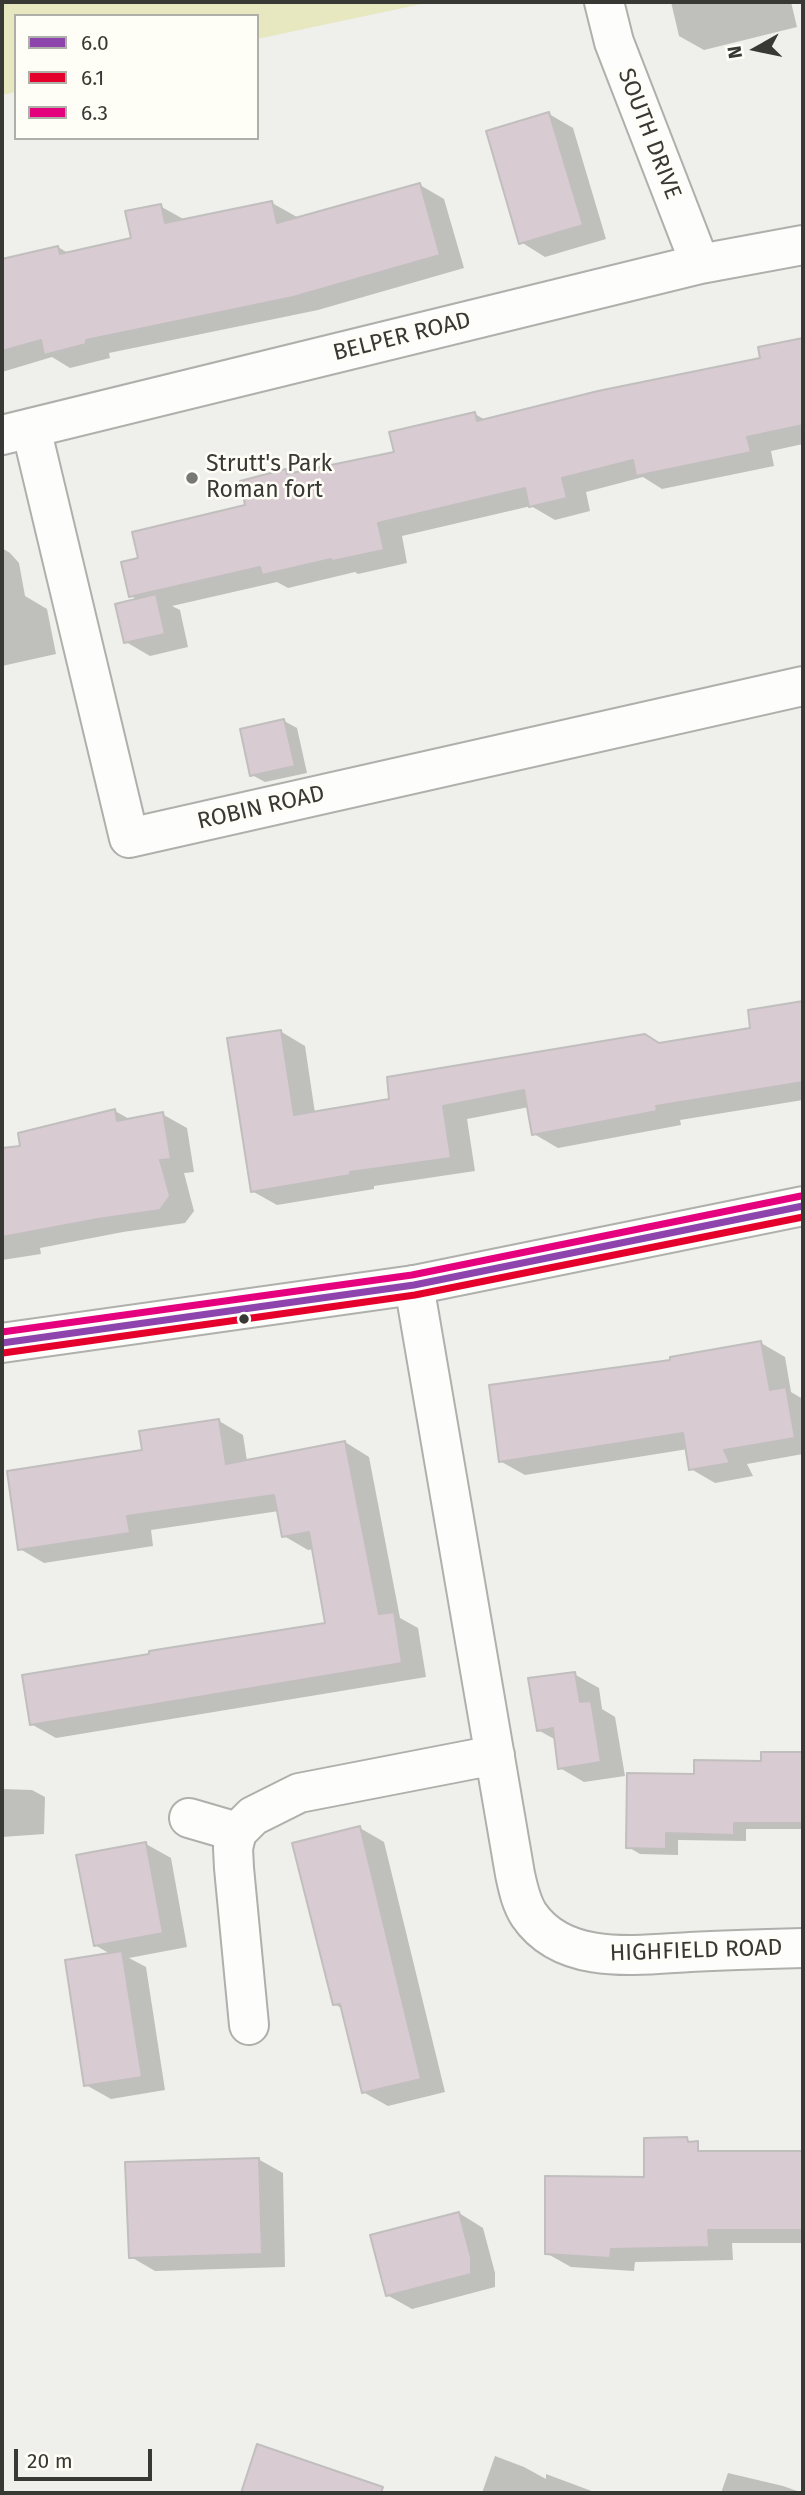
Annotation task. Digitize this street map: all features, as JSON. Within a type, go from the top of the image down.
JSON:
[{"type":"street","name":"SOUTH DRIVE","points":[[604,2],[614,42],[700,264]]},
{"type":"street","name":"BELPER ROAD","points":[[16,432],[700,264],[803,245]]},
{"type":"street","name":"ROBIN ROAD","points":[[16,432],[129,838],[803,685]]},
{"type":"street","points":[[2,1343],[414,1284],[803,1206]]},
{"type":"street","name":"HIGHFIELD ROAD","points":[[414,1284],[520,1894],[528,1914],[539,1926],[566,1944],[603,1956],[803,1948]]},
{"type":"street","points":[[249,2025],[234,1868],[233,1848],[237,1832],[253,1816],[299,1793],[495,1755]]},
{"type":"street","points":[[189,1818],[237,1832]]},
{"type":"green space","points":[[2,2],[431,2],[259,39],[259,14],[14,14],[14,92],[2,95]]},
{"type":"building","points":[[549,112],[583,225],[519,244],[486,131]]},
{"type":"building","points":[[420,183],[440,255],[293,297],[86,340],[86,344],[44,355],[41,340],[2,351],[2,259],[58,246],[60,254],[131,238],[125,211],[161,204],[165,223],[272,201],[277,223]]},
{"type":"building","points":[[803,338],[803,425],[747,437],[751,452],[636,476],[633,460],[562,478],[567,498],[529,507],[525,488],[378,523],[384,550],[262,575],[260,567],[129,597],[121,562],[138,558],[132,532],[245,505],[240,481],[286,469],[287,474],[394,452],[389,432],[475,412],[477,421],[598,391],[760,358],[758,347]]},
{"type":"building","points":[[156,594],[165,634],[124,643],[115,604]]},
{"type":"building","points":[[284,719],[295,766],[250,776],[240,729]]},
{"type":"building","points":[[803,1001],[803,1082],[656,1106],[657,1111],[532,1135],[524,1090],[443,1106],[451,1158],[350,1172],[350,1175],[251,1192],[227,1038],[281,1030],[294,1115],[389,1099],[387,1077],[645,1034],[659,1043],[750,1028],[748,1010]]},
{"type":"building","points":[[115,1109],[117,1121],[163,1112],[171,1159],[160,1160],[170,1196],[160,1210],[2,1237],[2,1148],[20,1146],[18,1133]]},
{"type":"building","points":[[761,1341],[770,1390],[786,1387],[795,1438],[724,1450],[730,1463],[689,1470],[683,1433],[499,1462],[489,1385],[670,1360],[670,1357]]},
{"type":"building","points":[[219,1419],[226,1464],[345,1441],[379,1614],[394,1612],[402,1663],[30,1725],[22,1675],[149,1654],[149,1651],[325,1623],[309,1532],[282,1537],[274,1495],[127,1516],[130,1533],[18,1550],[7,1471],[142,1450],[139,1431]]},
{"type":"building","points":[[575,1672],[580,1702],[591,1701],[601,1762],[558,1769],[553,1728],[537,1731],[528,1678]]},
{"type":"building","points":[[761,1752],[803,1752],[803,1823],[734,1823],[734,1835],[666,1833],[666,1849],[626,1848],[627,1773],[694,1774],[694,1760],[761,1761]]},
{"type":"building","points":[[360,1826],[421,2079],[362,2093],[340,2004],[333,2005],[292,1843]]},
{"type":"building","points":[[146,1842],[163,1933],[94,1946],[76,1855]]},
{"type":"building","points":[[122,1951],[142,2077],[84,2086],[65,1960]]},
{"type":"building","points":[[687,2137],[688,2142],[698,2141],[698,2151],[803,2151],[803,2230],[708,2230],[709,2247],[611,2249],[610,2258],[545,2254],[545,2176],[644,2177],[644,2138]]},
{"type":"building","points":[[259,2158],[262,2254],[129,2258],[125,2162]]},
{"type":"building","points":[[459,2212],[471,2258],[471,2274],[386,2296],[370,2235]]},
{"type":"building","points":[[257,2444],[383,2487],[381,2493],[241,2493]]},
{"type":"transit line","name":"6.3","points":[[2,1332],[412,1275],[801,1196]]},
{"type":"transit line","name":"6.0","points":[[2,1343],[414,1285],[803,1206]]},
{"type":"transit line","name":"6.1","points":[[3,1353],[415,1295],[803,1217]]},
{"type":"place","name":"Strutt's Park Roman fort","points":[[192,478]]}]
